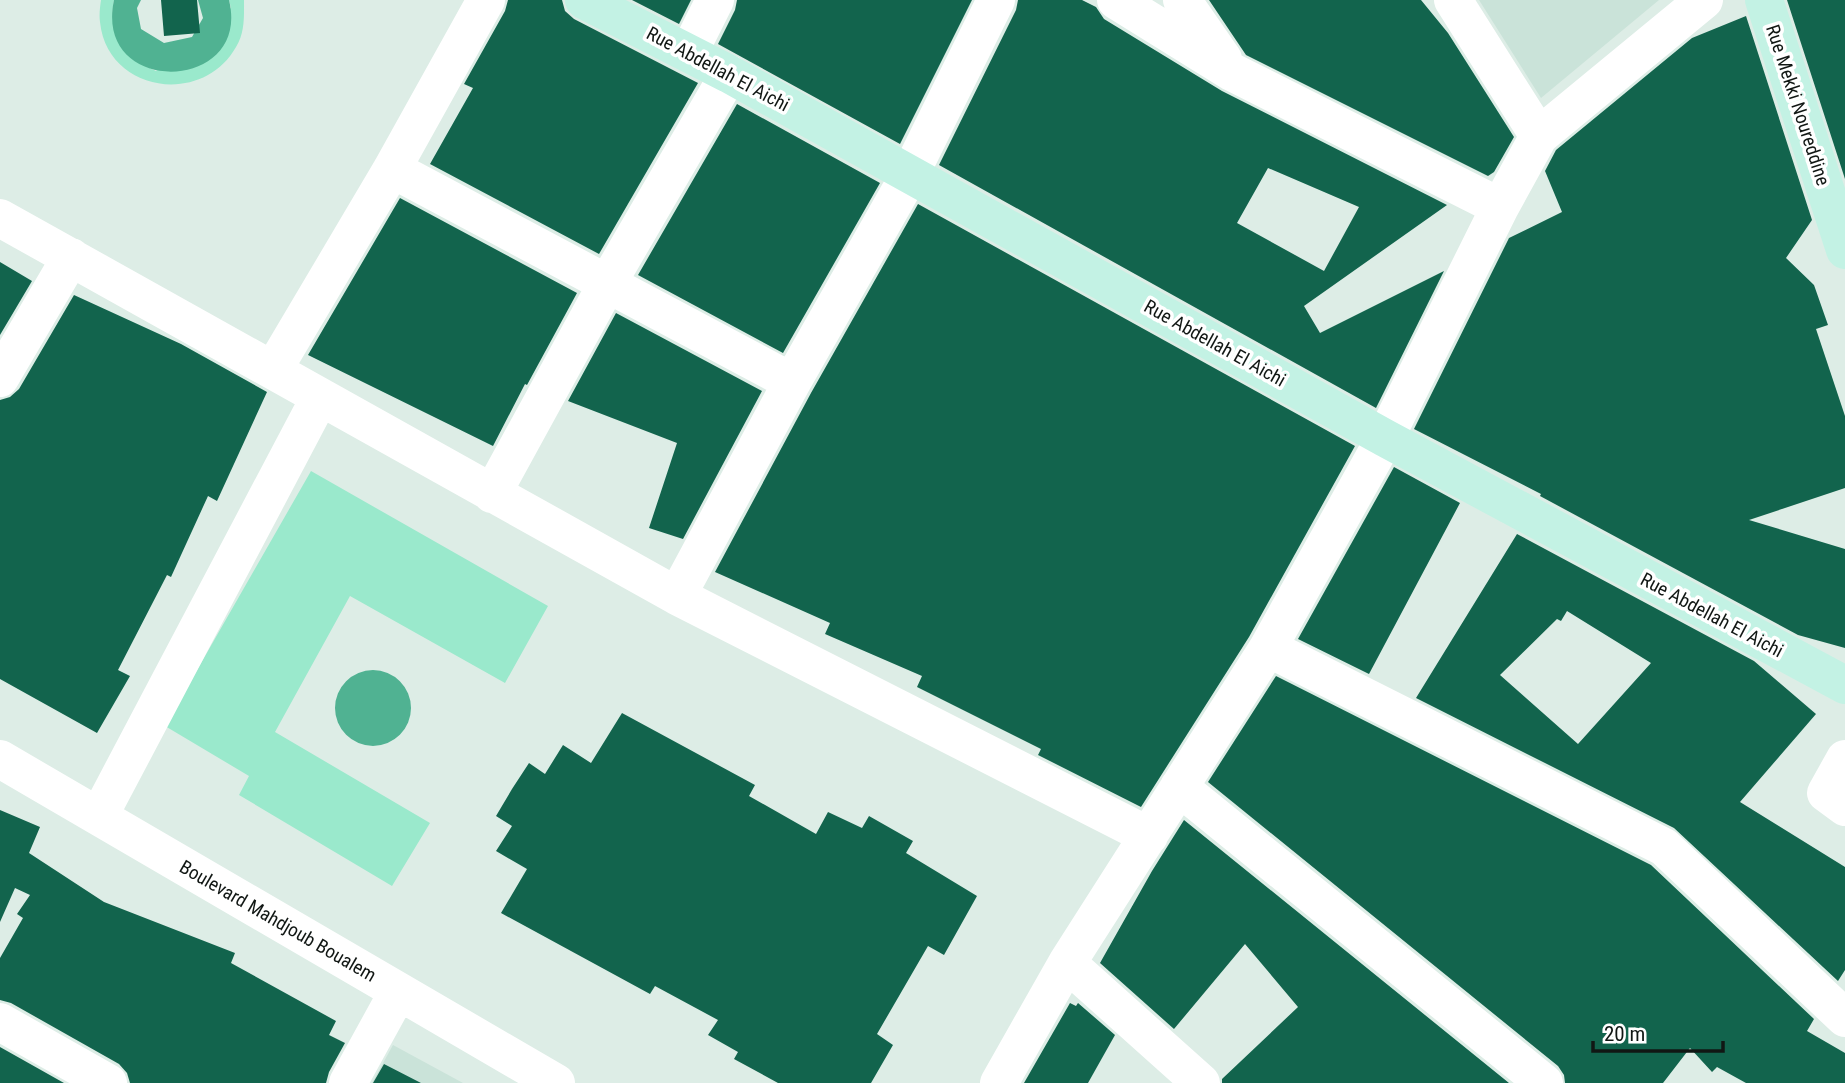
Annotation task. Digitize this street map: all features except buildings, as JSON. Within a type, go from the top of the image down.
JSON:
[{"type":"street","points":[[273,370],[392,169],[486,0]]},
{"type":"street","name":"Rue Abdellah El Aichi","points":[[584,0],[689,52],[1385,438],[1845,685]]},
{"type":"street","points":[[689,52],[715,0]]},
{"type":"street","points":[[677,596],[792,382],[910,174],[996,0]]},
{"type":"street","points":[[1116,0],[1232,72],[1500,207]]},
{"type":"street","points":[[1182,0],[1232,72]]},
{"type":"street","points":[[1454,0],[1539,136]]},
{"type":"street","points":[[999,1083],[1067,963],[1268,648],[1385,438],[1500,207],[1539,136],[1704,0]]},
{"type":"street","name":"Rue Mekki Noureddine","points":[[1764,0],[1845,250]]},
{"type":"street","points":[[492,494],[607,284],[729,74]]},
{"type":"street","points":[[392,169],[792,382]]},
{"type":"street","points":[[0,218],[677,596],[1149,836]]},
{"type":"street","points":[[0,378],[71,257]]},
{"type":"street","points":[[99,816],[320,397]]},
{"type":"street","points":[[1268,648],[1664,846],[1845,1018]]},
{"type":"street","name":"Boulevard Mahdjoub Boualem","points":[[0,759],[556,1083]]},
{"type":"street","points":[[1845,759],[1826,793],[1845,807]]},
{"type":"street","points":[[1178,787],[1544,1083]]},
{"type":"street","points":[[1067,963],[1201,1083]]},
{"type":"street","points":[[348,1083],[398,992]]},
{"type":"street","points":[[0,1022],[108,1083]]},
{"type":"shaded area","points":[[101,0],[114,0],[113,24],[121,44],[145,66],[156,71],[231,8],[229,0],[244,0],[244,18],[239,42],[221,66],[201,78],[180,84],[158,83],[137,76],[119,64],[106,46],[100,22]]},
{"type":"shaded area","points":[[114,0],[141,0],[137,8],[141,29],[164,43],[192,37],[203,18],[198,0],[229,0],[230,31],[218,53],[197,67],[172,72],[147,68],[126,54],[114,32]]},
{"type":"shaded area","points":[[1479,0],[1659,0],[1541,98]]},
{"type":"shaded area","points":[[311,471],[548,606],[505,683],[350,596],[275,732],[430,823],[392,886],[239,795],[249,776],[165,726]]},
{"type":"shaded area","points":[[366,670],[380,670],[394,676],[405,687],[411,708],[408,723],[400,735],[380,746],[366,746],[352,740],[341,729],[335,715],[335,701],[341,687],[352,676]]},
{"type":"shaded area","points":[[393,1045],[463,1083],[372,1083]]}]
